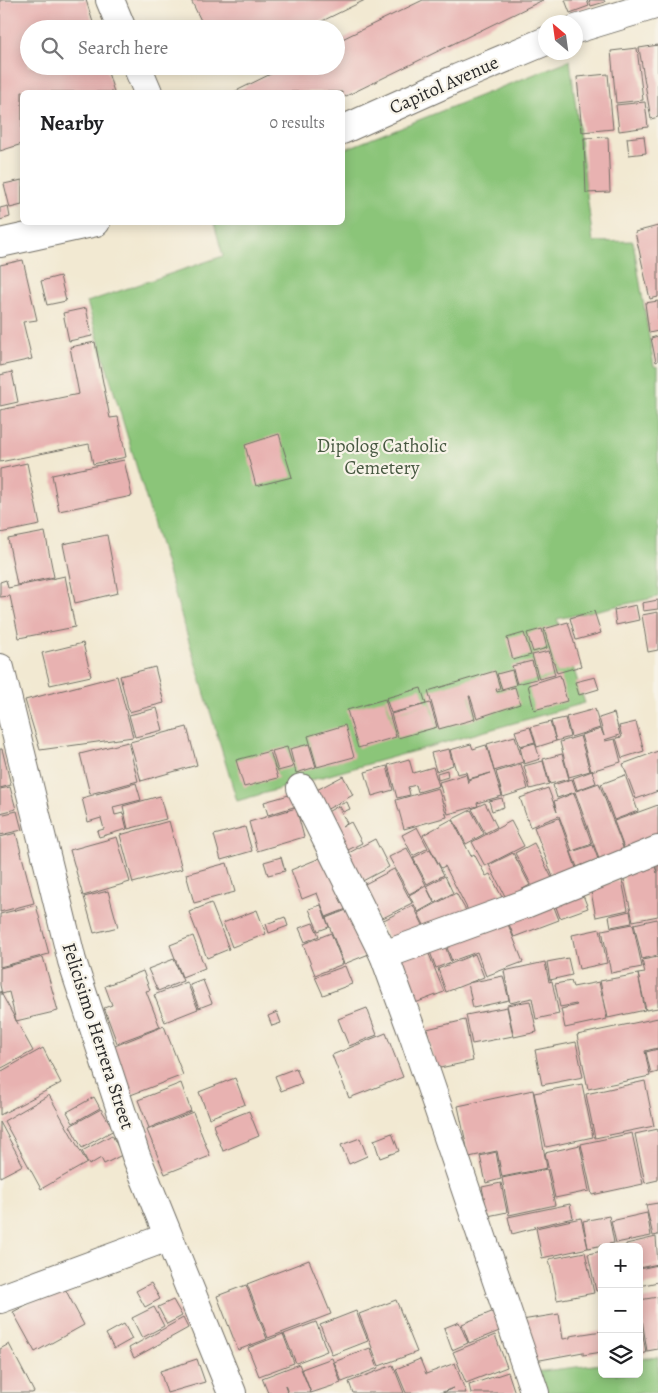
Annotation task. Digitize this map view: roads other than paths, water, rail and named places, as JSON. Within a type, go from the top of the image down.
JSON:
[{"type":"street","points":[[110,0],[118,20]]},
{"type":"street","points":[[583,27],[658,4]]},
{"type":"street","name":"Capitol Avenue","points":[[345,129],[538,44]]},
{"type":"street","points":[[141,75],[147,90]]},
{"type":"street","points":[[0,242],[82,225]]},
{"type":"street","name":"Felicisimo Herrera Street","points":[[0,668],[72,961],[136,1156],[232,1393]]},
{"type":"street","points":[[301,788],[384,955],[414,1037],[535,1393]]},
{"type":"street","points":[[384,955],[525,904],[658,850]]},
{"type":"street","points":[[0,1299],[168,1237]]},
{"type":"park label","name":"Dipolog Catholic Cemetery","points":[[382,457]]}]
